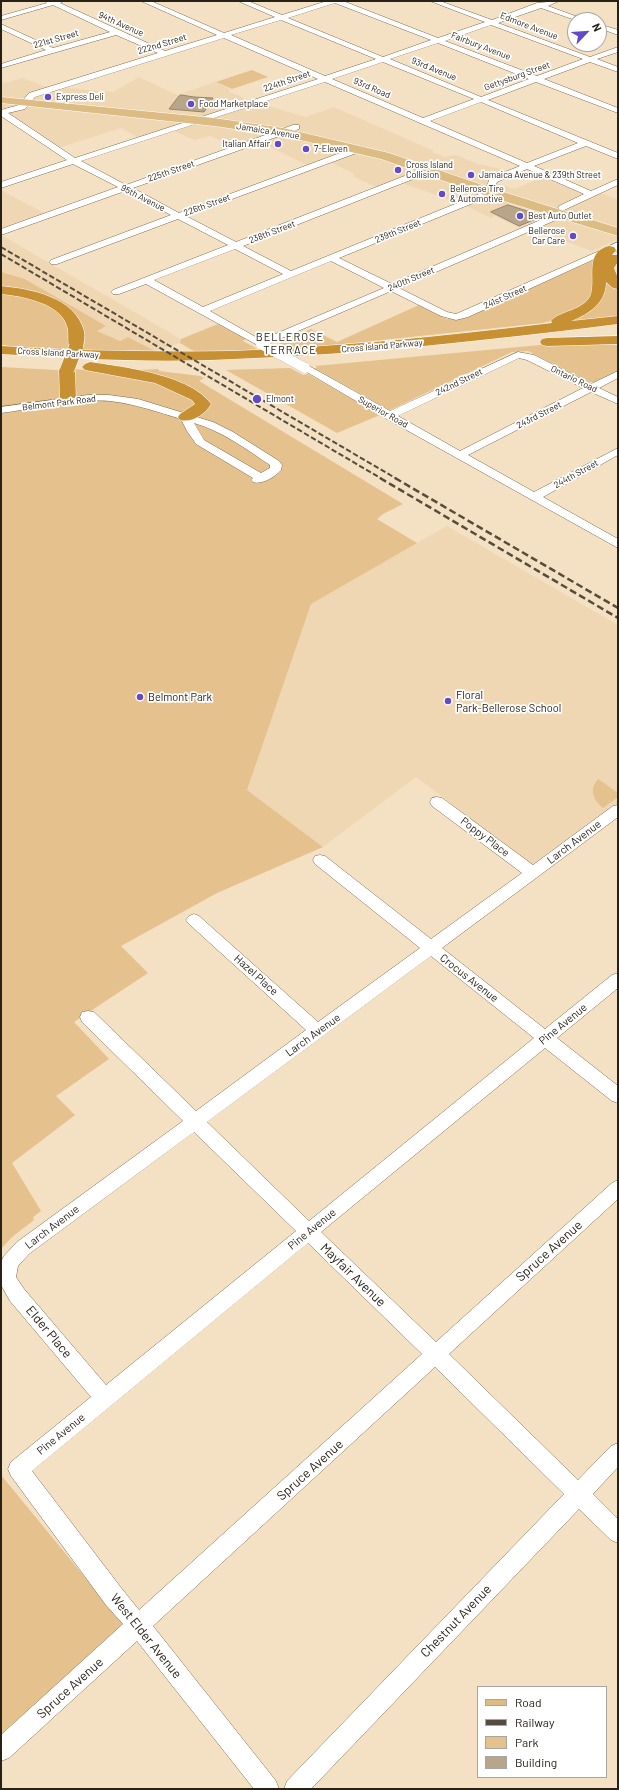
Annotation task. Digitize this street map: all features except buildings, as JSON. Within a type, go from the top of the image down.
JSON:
[{"type":"highway","points":[[615,250],[607,269],[608,276],[618,285]]},
{"type":"highway","points":[[456,339],[550,323],[580,312],[594,301],[599,292],[598,266],[601,257],[615,250]]},
{"type":"highway","points":[[1,290],[30,294],[60,308],[70,317],[76,327],[78,337],[72,367],[68,400]]},
{"type":"highway","name":"Cross Island Parkway","points":[[2,358],[219,356],[318,351],[456,339],[618,320]]},
{"type":"highway","name":"Cross Island Parkway","points":[[2,358],[72,367],[264,363],[360,357],[618,330]]},
{"type":"highway","points":[[486,345],[618,340]]},
{"type":"highway","points":[[72,367],[149,376],[181,389],[196,397],[203,404],[200,409],[186,417]]},
{"type":"main road","name":"Jamaica Avenue","points":[[1,97],[283,132],[359,149],[562,211],[618,225]]},
{"type":"main road","name":"Jamaica Avenue","points":[[1,100],[212,117],[296,127],[381,149],[441,167],[490,189]]},
{"type":"main road","name":"Jamaica Avenue","points":[[562,211],[618,232]]},
{"type":"street","name":"93rd Road","points":[[145,1],[591,194]]},
{"type":"street","name":"93rd Avenue","points":[[242,1],[618,156]]},
{"type":"street","name":"222nd Street","points":[[1,112],[22,107],[32,95],[334,1]]},
{"type":"street","name":"Fairbury Avenue","points":[[337,1],[618,111]]},
{"type":"street","name":"Edmore Avenue","points":[[434,1],[618,70]]},
{"type":"street","points":[[529,1],[567,15]]},
{"type":"street","name":"224th Street","points":[[1,185],[212,117],[555,1]]},
{"type":"street","points":[[1,18],[55,2]]},
{"type":"street","name":"94th Avenue","points":[[55,2],[164,54]]},
{"type":"street","points":[[1,26],[52,51]]},
{"type":"street","points":[[607,29],[618,33]]},
{"type":"street","name":"221st Street","points":[[1,66],[117,32]]},
{"type":"street","name":"Gettysburg Street","points":[[423,121],[618,49]]},
{"type":"street","name":"95th Avenue","points":[[1,112],[74,161],[292,274]]},
{"type":"street","name":"225th Street","points":[[1,232],[296,127]]},
{"type":"street","name":"239th Street","points":[[202,311],[332,258],[490,189],[493,180],[585,142]]},
{"type":"street","name":"226th Street","points":[[54,262],[359,149]]},
{"type":"street","name":"238th Street","points":[[116,292],[428,170]]},
{"type":"street","name":"240th Street","points":[[261,344],[391,288],[562,211],[591,194],[618,182]]},
{"type":"street","name":"241st Street","points":[[391,288],[444,314],[456,317],[464,315],[615,250]]},
{"type":"street","points":[[332,258],[391,288]]},
{"type":"street","name":"Superior Road","points":[[147,280],[617,542]]},
{"type":"street","name":"242nd Street","points":[[389,416],[510,357],[518,355],[530,357]]},
{"type":"street","name":"Ontario Road","points":[[530,357],[618,401]]},
{"type":"street","name":"243rd Street","points":[[460,455],[618,374]]},
{"type":"street","name":"Belmont Park Road","points":[[1,410],[68,400],[100,398],[128,400],[149,404],[197,420],[223,431],[275,463],[275,470],[259,479],[204,445],[198,439],[186,417]]},
{"type":"street","points":[[198,439],[206,433],[223,431]]},
{"type":"street","name":"244th Street","points":[[534,497],[618,451]]},
{"type":"street","name":"Poppy Place","points":[[437,802],[533,872]]},
{"type":"street","name":"Larch Avenue","points":[[10,1262],[23,1248],[618,810]]},
{"type":"street","name":"Crocus Avenue","points":[[320,860],[618,1096]]},
{"type":"street","name":"Hazel Place","points":[[194,920],[318,1030]]},
{"type":"street","name":"Pine Avenue","points":[[28,1481],[18,1469],[618,980]]},
{"type":"street","name":"Mayfair Avenue","points":[[88,1017],[408,1329],[436,1354],[618,1533]]},
{"type":"street","name":"Spruce Avenue","points":[[1,1750],[618,1188]]},
{"type":"street","name":"Elder Place","points":[[10,1262],[7,1278],[17,1295],[104,1398]]},
{"type":"street","name":"Chestnut Avenue","points":[[295,1789],[618,1453]]},
{"type":"street","name":"West Elder Avenue","points":[[28,1481],[114,1597],[268,1789]]},
{"type":"shaded area","points":[[139,77],[177,95],[215,82],[231,90],[228,91],[251,101],[306,117],[334,107],[434,151],[432,152],[444,157],[456,155],[478,164],[506,170],[515,174],[496,183],[515,189],[543,177],[580,193],[604,194],[618,200],[618,239],[592,251],[529,228],[524,230],[495,216],[491,218],[462,204],[399,182],[381,189],[352,176],[355,174],[327,161],[311,167],[258,141],[237,148],[210,136],[194,140],[172,130],[141,139],[121,128],[55,149],[1,112],[1,81],[5,83],[22,78],[44,86],[113,92]]},
{"type":"shaded area","points":[[1,190],[44,213],[1,228]]},
{"type":"shaded area","points":[[1,235],[181,339],[180,343],[155,351],[129,337],[120,341],[97,331],[105,326],[25,279],[1,272]]},
{"type":"shaded area","name":"Floral Park-Bellerose School","points":[[447,526],[618,625],[618,808],[533,870],[416,777],[323,847],[247,790],[311,603]]},
{"type":"green space","points":[[252,70],[268,77],[232,89],[216,82]]},
{"type":"green space","points":[[594,260],[594,285],[592,294],[588,301],[567,315],[543,323],[287,350],[281,346],[280,343],[311,329],[337,342],[419,305],[447,319],[463,318]]},
{"type":"green space","points":[[1,272],[25,279],[106,326],[97,331],[120,341],[128,337],[159,353],[69,351],[1,345],[1,293],[33,299],[1,288]],"holes":[[[33,299],[70,311],[83,341],[85,341],[83,349],[61,315],[49,305]]]},
{"type":"green space","points":[[602,272],[618,288],[618,317],[549,325],[582,315]]},
{"type":"green space","points":[[218,324],[246,339],[243,341],[261,351],[197,353],[180,343],[181,339]]},
{"type":"green space","points":[[562,343],[618,345],[618,371],[595,382],[589,382],[528,351],[512,352],[390,410],[314,368],[317,368],[315,366]]},
{"type":"green space","name":"Belmont Park","points":[[1,367],[74,371],[75,369],[101,372],[158,369],[159,371],[200,376],[204,378],[199,381],[403,504],[383,514],[377,519],[417,543],[311,604],[247,790],[323,847],[217,893],[121,946],[148,973],[74,1022],[109,1059],[56,1096],[75,1115],[12,1163],[41,1211],[33,1217],[34,1220],[12,1237],[1,1249]]},
{"type":"green space","points":[[290,368],[303,375],[308,374],[380,415],[337,433],[226,370]]},
{"type":"green space","points":[[598,779],[618,793],[618,797],[603,808],[597,802],[593,794],[595,783]]},
{"type":"green space","points":[[1,1475],[124,1625],[1,1734]]},
{"type":"railway","points":[[1,247],[397,479]]},
{"type":"railway","points":[[1,254],[382,479]]},
{"type":"railway","points":[[380,478],[618,618]]},
{"type":"railway","points":[[395,478],[618,608]]},
{"type":"place","name":"Express Deli","points":[[48,97]]},
{"type":"place","name":"Food Marketplace","points":[[191,104]]},
{"type":"place","name":"Italian Affair","points":[[278,144]]},
{"type":"place","name":"7-Eleven","points":[[306,149]]},
{"type":"place","name":"Cross Island Collision","points":[[398,170]]},
{"type":"place","name":"Jamaica Avenue & 239th Street","points":[[471,175]]},
{"type":"place","name":"Bellerose Tire & Automotive","points":[[442,194]]},
{"type":"place","name":"Best Auto Outlet","points":[[520,216]]},
{"type":"place","name":"Bellerose Car Care","points":[[573,236]]},
{"type":"place","name":"Elmont","points":[[257,399]]},
{"type":"place","name":"Belmont Park","points":[[140,697]]},
{"type":"place","name":"Floral Park-Bellerose School","points":[[448,701]]},
{"type":"district","name":"BELLEROSE TERRACE","points":[[290,343]]}]
